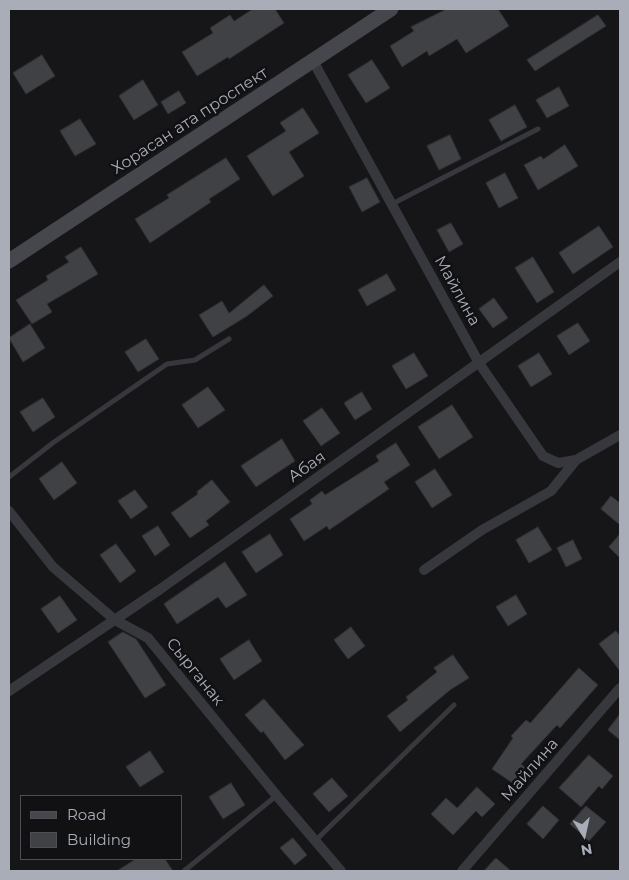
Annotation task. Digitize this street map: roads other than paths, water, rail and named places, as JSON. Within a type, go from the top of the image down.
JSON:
[{"type":"main road","name":"Хорасан ата проспект","points":[[9,262],[391,9]]},
{"type":"street","name":"Майлина","points":[[313,61],[479,363],[543,456],[558,463],[576,460],[620,435]]},
{"type":"street","name":"Абая","points":[[9,691],[115,620],[620,262]]},
{"type":"street","points":[[424,570],[482,530],[550,491],[576,460]]},
{"type":"street","name":"Сырганак","points":[[10,515],[53,567],[115,620],[148,638],[277,796],[342,871]]},
{"type":"street","name":"Майлина","points":[[462,871],[620,688]]},
{"type":"lane","points":[[392,204],[538,129]]},
{"type":"lane","points":[[9,477],[54,442],[167,364],[195,360],[229,339]]},
{"type":"lane","points":[[315,840],[454,705]]},
{"type":"lane","points":[[184,871],[277,796]]}]
